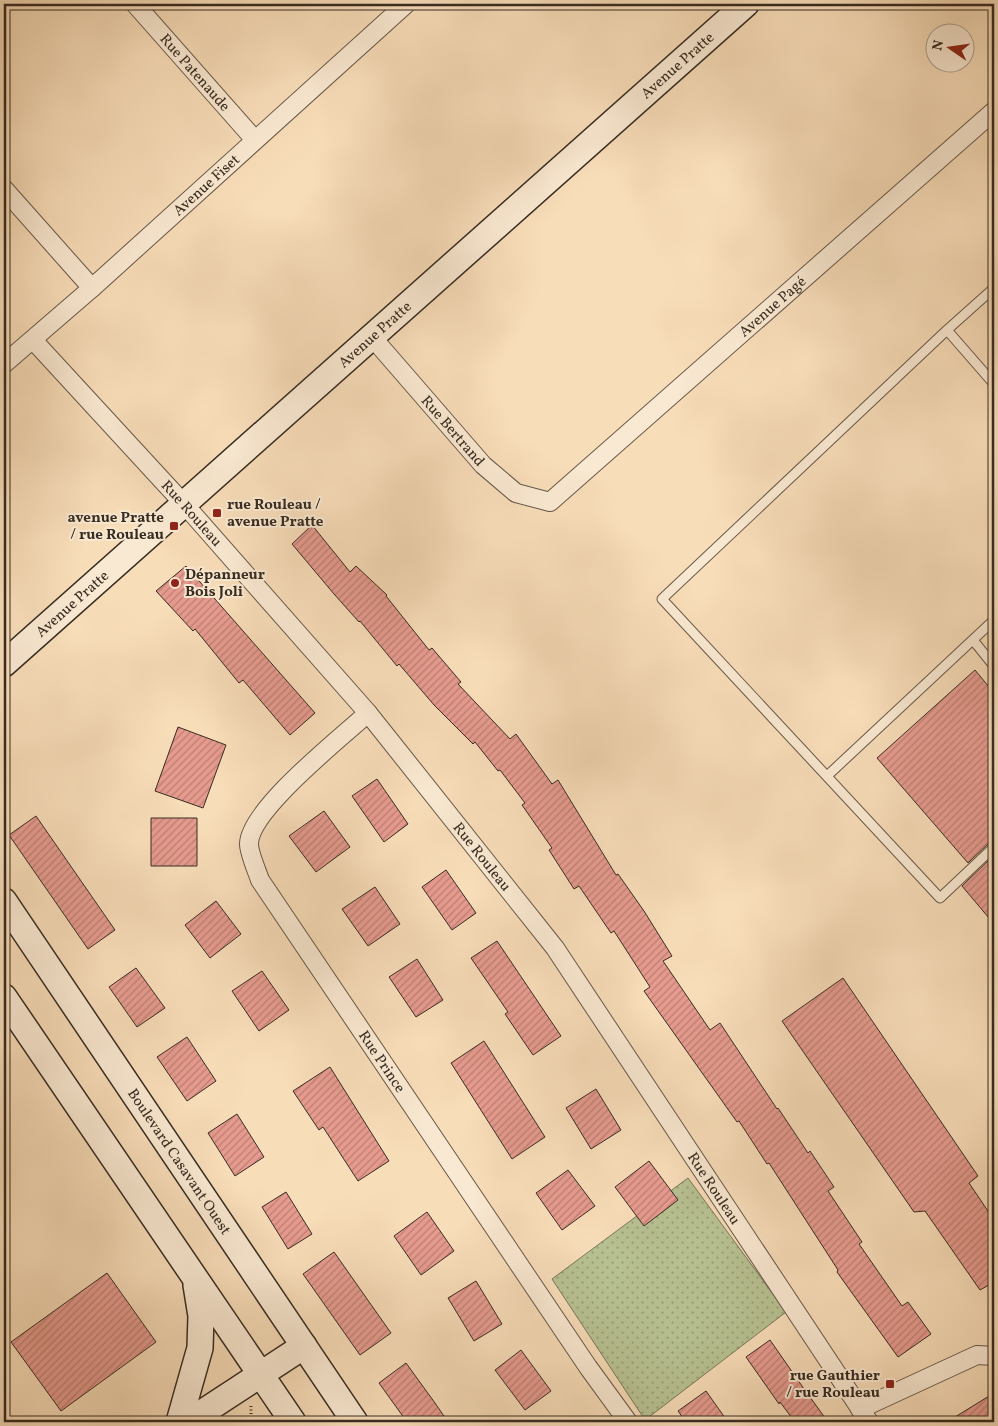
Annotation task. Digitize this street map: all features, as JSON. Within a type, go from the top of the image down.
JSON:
[{"type":"street","name":"Rue Patenaude","points":[[135,4],[255,140]]},
{"type":"street","name":"Avenue Fiset","points":[[4,364],[92,288],[406,4]]},
{"type":"street","name":"Avenue Pratte","points":[[4,664],[746,4]]},
{"type":"street","name":"Avenue Pagé","points":[[550,502],[994,111]]},
{"type":"street","points":[[4,189],[92,288]]},
{"type":"street","name":"Rue Bertrand","points":[[372,337],[483,465],[516,493],[550,502]]},
{"type":"street","name":"Rue Rouleau","points":[[33,340],[184,504],[368,713],[555,948],[864,1416]]},
{"type":"street","name":"Rue Prince","points":[[368,713],[280,792],[254,825],[249,844],[260,880],[588,1367],[628,1422]]},
{"type":"street","name":"Boulevard Casavant Ouest","points":[[4,901],[355,1422]]},
{"type":"street","points":[[4,997],[293,1422]]},
{"type":"street","points":[[179,1422],[200,1348],[201,1316],[194,1277]]},
{"type":"street","points":[[188,1422],[304,1346]]},
{"type":"street","points":[[864,1416],[977,1355],[994,1356]]},
{"type":"lane","points":[[994,288],[662,599],[940,898],[994,847]]},
{"type":"lane","points":[[947,330],[994,384]]},
{"type":"lane","points":[[827,776],[994,620]]},
{"type":"lane","points":[[973,640],[994,666]]},
{"type":"green space","points":[[688,1178],[786,1312],[645,1420],[552,1279]]},
{"type":"building","points":[[312,525],[350,572],[356,566],[387,595],[429,650],[432,648],[461,682],[458,684],[510,739],[516,734],[552,784],[558,780],[616,875],[618,874],[644,911],[672,956],[663,961],[710,1030],[720,1023],[777,1109],[808,1153],[810,1151],[834,1187],[828,1191],[862,1242],[859,1244],[902,1306],[908,1302],[931,1334],[898,1357],[837,1272],[838,1270],[769,1163],[767,1164],[739,1121],[737,1122],[644,991],[650,987],[614,931],[611,933],[579,886],[574,889],[549,850],[552,848],[522,805],[525,803],[500,770],[498,771],[475,742],[473,744],[434,705],[399,664],[397,666],[292,544]]},
{"type":"building","points":[[186,566],[315,713],[290,735],[243,680],[239,683],[195,629],[193,631],[156,591]]},
{"type":"building","points":[[975,670],[994,693],[994,841],[990,842],[968,863],[877,758]]},
{"type":"building","points":[[178,727],[226,745],[203,808],[155,791]]},
{"type":"building","points":[[377,779],[408,824],[384,842],[352,796]]},
{"type":"building","points":[[324,811],[350,847],[316,872],[289,836]]},
{"type":"building","points":[[36,816],[115,930],[88,949],[9,835]]},
{"type":"building","points":[[151,818],[197,818],[197,866],[151,866]]},
{"type":"building","points":[[994,855],[994,924],[962,886]]},
{"type":"building","points":[[446,870],[476,913],[452,930],[422,887]]},
{"type":"building","points":[[375,887],[400,924],[368,946],[342,909]]},
{"type":"building","points":[[216,901],[241,934],[210,958],[185,925]]},
{"type":"building","points":[[497,941],[561,1036],[533,1055],[505,1014],[508,1012],[471,958]]},
{"type":"building","points":[[417,959],[443,1000],[416,1017],[389,977]]},
{"type":"building","points":[[136,968],[165,1008],[137,1027],[109,987]]},
{"type":"building","points":[[262,971],[289,1010],[259,1031],[232,991]]},
{"type":"building","points":[[843,978],[978,1176],[969,1183],[994,1220],[994,1282],[980,1290],[925,1211],[914,1212],[782,1021]]},
{"type":"building","points":[[187,1037],[216,1081],[187,1101],[157,1057]]},
{"type":"building","points":[[484,1041],[545,1137],[512,1159],[451,1063]]},
{"type":"building","points":[[330,1067],[389,1161],[358,1181],[323,1127],[319,1130],[293,1091]]},
{"type":"building","points":[[596,1089],[621,1130],[591,1149],[566,1108]]},
{"type":"building","points":[[237,1114],[264,1157],[235,1176],[208,1133]]},
{"type":"building","points":[[649,1161],[678,1200],[644,1226],[615,1187]]},
{"type":"building","points":[[568,1170],[595,1206],[562,1230],[536,1193]]},
{"type":"building","points":[[286,1192],[312,1234],[288,1249],[262,1207]]},
{"type":"building","points":[[427,1212],[454,1251],[421,1275],[394,1236]]},
{"type":"building","points":[[334,1252],[391,1333],[360,1355],[303,1274]]},
{"type":"building","points":[[107,1273],[156,1342],[61,1411],[11,1342]]},
{"type":"building","points":[[476,1281],[502,1324],[474,1341],[448,1298]]},
{"type":"building","points":[[770,1340],[828,1422],[795,1422],[780,1402],[779,1404],[746,1357]]},
{"type":"building","points":[[521,1350],[551,1391],[525,1410],[495,1370]]},
{"type":"building","points":[[406,1363],[448,1422],[407,1422],[379,1383]]},
{"type":"building","points":[[706,1391],[728,1422],[686,1422],[678,1411]]},
{"type":"building","points":[[994,1393],[994,1422],[947,1422]]},
{"type":"place","name":"rue Rouleau / avenue Pratte","points":[[217,513]]},
{"type":"place","name":"avenue Pratte / rue Rouleau","points":[[174,526]]},
{"type":"place","name":"Dépanneur Bois Joli","points":[[175,583]]},
{"type":"place","name":"rue Gauthier / rue Rouleau","points":[[890,1384]]}]
